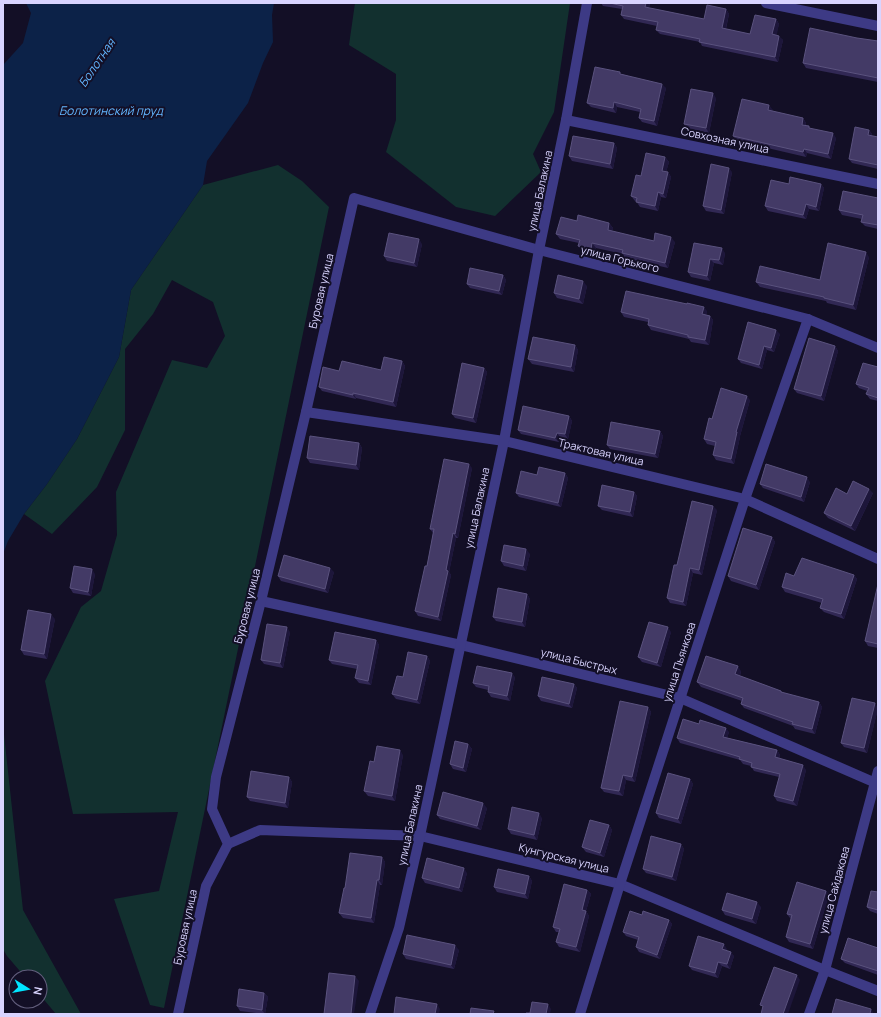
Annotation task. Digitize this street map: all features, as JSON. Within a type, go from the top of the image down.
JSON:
[{"type":"street","name":"улица Балакина","points":[[370,1014],[399,928],[461,645],[504,441],[587,3]]},
{"type":"street","points":[[766,3],[878,26]]},
{"type":"street","name":"Совхозная улица","points":[[566,120],[878,184]]},
{"type":"street","name":"улица Горького","points":[[354,198],[539,250],[808,319],[878,348]]},
{"type":"street","name":"Буровая улица","points":[[178,1014],[206,886],[228,844],[212,809],[216,777],[261,601],[306,412],[354,198]]},
{"type":"street","name":"улица Пьянкова","points":[[580,1014],[620,884],[745,499],[808,319]]},
{"type":"street","name":"Трактовая улица","points":[[306,412],[504,441],[745,499],[878,559]]},
{"type":"street","name":"улица Быстрых","points":[[261,601],[461,645],[680,698],[877,783]]},
{"type":"street","name":"улица Сайдакова","points":[[809,1014],[825,970],[877,783],[878,771]]},
{"type":"street","name":"Кунгурская улица","points":[[228,844],[260,830],[420,836],[620,884],[878,991]]},
{"type":"green space","points":[[355,3],[570,3],[554,112],[533,154],[541,172],[495,216],[456,207],[386,152],[396,120],[396,74],[349,45]]},
{"type":"green space","points":[[278,165],[302,181],[329,207],[164,1008],[150,1005],[114,899],[159,891],[178,812],[73,814],[45,681],[81,607],[101,591],[117,535],[116,492],[172,360],[207,368],[225,336],[213,302],[172,280],[153,314],[125,349],[125,430],[97,487],[52,534],[24,514],[47,484],[77,439],[119,357],[131,290],[203,185]]},
{"type":"green space","points":[[3,725],[23,910],[81,1014],[56,1014],[48,1004],[48,969],[18,969],[3,949]]},
{"type":"water","name":"Болотинский пруд","points":[[26,3],[274,3],[272,15],[273,42],[263,63],[248,103],[207,161],[203,185],[131,290],[119,357],[77,439],[47,484],[24,514],[8,541],[3,554],[3,65],[23,43],[31,13]]},
{"type":"building","points":[[610,3],[646,3],[645,7],[704,19],[707,5],[726,9],[722,28],[750,34],[755,15],[776,19],[772,34],[779,36],[775,57],[699,42],[700,39],[656,30],[658,22],[621,15],[623,6]]},
{"type":"building","points":[[810,28],[878,41],[878,78],[803,63]]},
{"type":"building","points":[[595,67],[620,72],[620,74],[662,84],[654,121],[639,118],[641,109],[614,102],[613,108],[587,103]]},
{"type":"building","points":[[691,89],[713,93],[706,128],[684,124]]},
{"type":"building","points":[[742,99],[769,105],[768,110],[803,118],[802,125],[833,133],[828,154],[804,149],[803,152],[733,136]]},
{"type":"building","points":[[855,127],[869,130],[868,135],[878,137],[878,165],[849,159]]},
{"type":"building","points":[[573,136],[614,143],[610,164],[569,156]]},
{"type":"building","points":[[646,153],[665,157],[662,171],[668,172],[663,194],[658,192],[655,206],[636,202],[637,198],[631,196],[636,175],[641,176]]},
{"type":"building","points":[[711,164],[729,168],[721,210],[703,206]]},
{"type":"building","points":[[790,177],[821,184],[816,207],[806,204],[803,215],[765,206],[771,180],[789,184]]},
{"type":"building","points":[[843,191],[878,198],[878,225],[861,222],[863,215],[839,210]]},
{"type":"building","points":[[578,215],[609,223],[608,230],[654,241],[655,233],[671,237],[665,263],[622,253],[623,250],[592,243],[591,249],[578,246],[580,240],[556,234],[561,217],[577,221]]},
{"type":"building","points":[[389,233],[419,239],[414,263],[384,256]]},
{"type":"building","points":[[694,243],[722,248],[719,260],[710,259],[707,276],[688,272]]},
{"type":"building","points":[[828,243],[866,252],[853,305],[756,282],[760,266],[820,280]]},
{"type":"building","points":[[470,268],[503,275],[499,291],[467,284]]},
{"type":"building","points":[[558,275],[583,281],[579,299],[554,293]]},
{"type":"building","points":[[626,291],[704,307],[702,314],[710,316],[705,340],[688,337],[688,335],[648,325],[649,319],[621,312]]},
{"type":"building","points":[[748,322],[776,330],[771,348],[764,346],[759,365],[738,359]]},
{"type":"building","points":[[533,337],[575,345],[571,367],[528,359]]},
{"type":"building","points":[[809,338],[835,346],[821,396],[794,389]]},
{"type":"building","points":[[384,357],[402,361],[393,402],[319,387],[323,367],[339,371],[342,361],[381,370]]},
{"type":"building","points":[[462,363],[484,368],[473,418],[452,414]]},
{"type":"building","points":[[863,363],[878,367],[878,398],[866,394],[869,388],[856,384]]},
{"type":"building","points":[[721,388],[747,396],[736,432],[731,459],[713,455],[716,442],[704,439],[709,418],[712,419]]},
{"type":"building","points":[[523,406],[569,416],[565,434],[557,433],[555,438],[518,430]]},
{"type":"building","points":[[611,422],[660,431],[655,454],[607,445]]},
{"type":"building","points":[[310,436],[359,443],[356,465],[307,458]]},
{"type":"building","points":[[444,459],[469,464],[455,534],[453,533],[446,570],[448,571],[438,617],[415,611],[425,566],[427,566],[434,529],[430,529]]},
{"type":"building","points":[[766,464],[807,477],[801,497],[760,484]]},
{"type":"building","points":[[539,467],[565,473],[558,503],[516,493],[521,471],[537,475]]},
{"type":"building","points":[[853,481],[869,489],[851,526],[824,513],[836,488],[847,494]]},
{"type":"building","points":[[602,485],[634,492],[630,512],[598,506]]},
{"type":"building","points":[[692,501],[713,506],[699,570],[690,568],[683,602],[667,598],[674,565],[677,565]]},
{"type":"building","points":[[743,528],[772,537],[756,585],[728,576]]},
{"type":"building","points":[[504,545],[526,549],[523,566],[501,561]]},
{"type":"building","points":[[284,555],[330,568],[325,589],[278,576]]},
{"type":"building","points":[[802,558],[854,575],[841,614],[820,608],[823,599],[782,587],[786,573],[794,576]]},
{"type":"building","points":[[74,566],[92,569],[88,592],[70,588]]},
{"type":"building","points":[[878,584],[878,644],[865,641]]},
{"type":"building","points":[[498,588],[527,594],[522,622],[493,617]]},
{"type":"building","points":[[28,610],[51,614],[44,654],[21,650]]},
{"type":"building","points":[[649,622],[668,627],[657,663],[638,657]]},
{"type":"building","points":[[267,624],[287,627],[280,663],[261,660]]},
{"type":"building","points":[[335,632],[376,640],[368,681],[355,678],[358,665],[329,660]]},
{"type":"building","points":[[408,652],[427,656],[417,700],[392,694],[397,676],[403,677]]},
{"type":"building","points":[[706,656],[738,666],[735,674],[781,692],[819,702],[812,729],[792,724],[793,722],[741,704],[743,698],[697,682]]},
{"type":"building","points":[[477,666],[512,673],[507,696],[488,692],[489,686],[473,683]]},
{"type":"building","points":[[542,677],[574,684],[569,704],[538,696]]},
{"type":"building","points":[[852,698],[875,703],[864,748],[841,743]]},
{"type":"building","points":[[620,701],[648,707],[632,777],[623,775],[619,791],[601,788]]},
{"type":"building","points":[[683,719],[699,724],[700,720],[726,728],[723,737],[777,750],[775,757],[803,765],[793,801],[774,796],[780,774],[751,767],[752,763],[739,759],[740,757],[677,738]]},
{"type":"building","points":[[455,741],[468,744],[463,768],[450,764]]},
{"type":"building","points":[[377,746],[400,750],[392,796],[364,791],[370,761],[374,762]]},
{"type":"building","points":[[251,771],[289,777],[285,803],[247,797]]},
{"type":"building","points":[[668,773],[690,779],[678,819],[656,813]]},
{"type":"building","points":[[443,792],[483,803],[477,826],[437,815]]},
{"type":"building","points":[[512,807],[539,813],[534,835],[508,829]]},
{"type":"building","points":[[590,820],[609,825],[600,853],[582,847]]},
{"type":"building","points":[[651,836],[681,844],[672,877],[643,869]]},
{"type":"building","points":[[350,853],[382,857],[371,918],[339,913],[345,888]]},
{"type":"building","points":[[427,858],[464,868],[459,888],[422,878]]},
{"type":"building","points":[[498,869],[529,876],[525,894],[494,887]]},
{"type":"building","points":[[797,882],[826,891],[810,944],[786,937],[792,915],[787,914]]},
{"type":"building","points":[[564,884],[587,890],[582,910],[586,911],[576,947],[556,942],[560,929],[553,927]]},
{"type":"building","points":[[871,891],[878,892],[878,910],[867,907]]},
{"type":"building","points":[[727,893],[757,902],[752,919],[722,910]]},
{"type":"building","points":[[630,911],[642,915],[643,911],[669,920],[657,955],[636,947],[639,937],[623,932]]},
{"type":"building","points":[[407,935],[455,945],[451,965],[403,954]]},
{"type":"building","points":[[698,936],[724,944],[722,949],[731,952],[727,964],[718,962],[715,973],[689,966]]},
{"type":"building","points":[[848,938],[878,948],[878,971],[841,959]]},
{"type":"building","points":[[774,967],[797,975],[783,1014],[761,1014],[763,1006],[760,1005]]},
{"type":"building","points":[[329,973],[355,976],[351,1014],[324,1014]]},
{"type":"building","points":[[239,989],[264,993],[262,1010],[237,1006]]},
{"type":"building","points":[[396,997],[437,1004],[435,1014],[394,1014]]},
{"type":"building","points":[[836,999],[871,1009],[870,1014],[832,1014]]},
{"type":"building","points":[[532,1002],[548,1004],[546,1014],[526,1014],[530,1013]]},
{"type":"building","points":[[471,1008],[494,1011],[493,1014],[470,1014]]},
{"type":"water label","name":"Болотная","points":[[97,63]]}]
